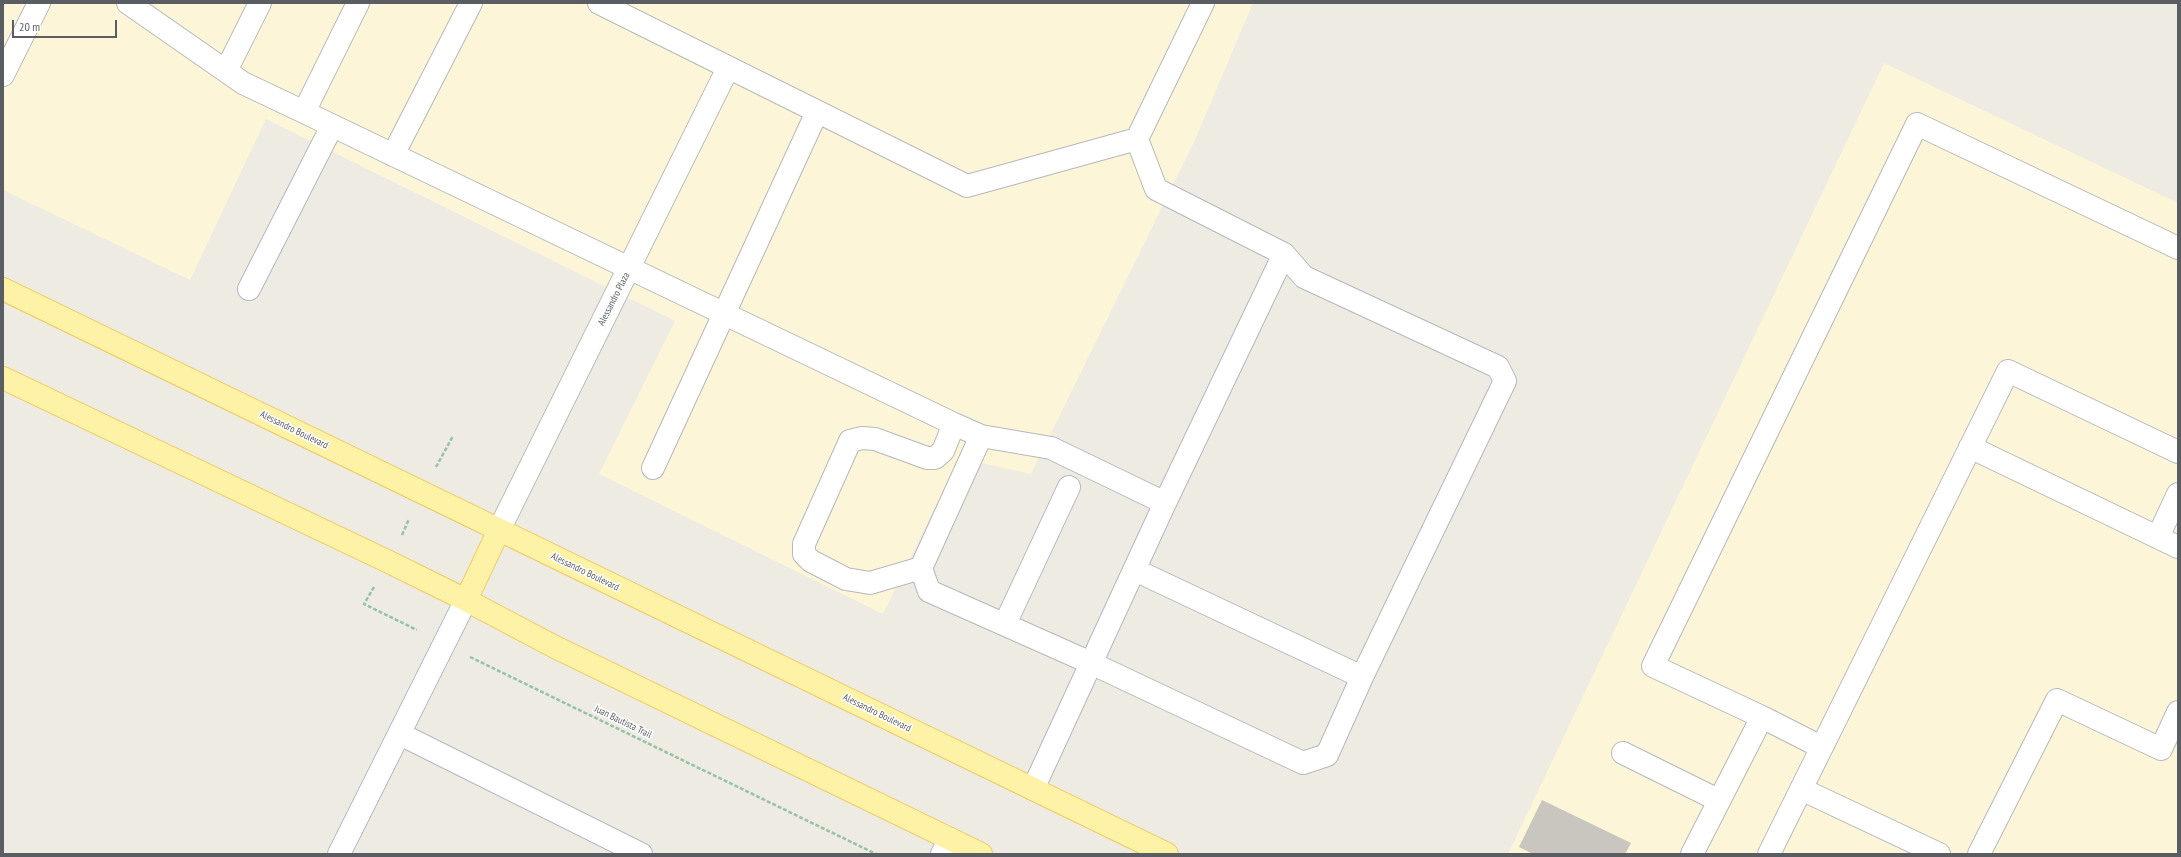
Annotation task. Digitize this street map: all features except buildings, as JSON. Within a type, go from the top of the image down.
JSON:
[{"type":"main road","name":"Alessandro Boulevard","points":[[3,289],[1167,854]]},
{"type":"main road","points":[[3,378],[466,600],[553,646],[946,846],[981,854]]},
{"type":"main road","points":[[466,600],[498,530]]},
{"type":"lane","points":[[3,75],[39,3]]},
{"type":"lane","points":[[128,3],[243,83],[332,126],[954,424],[981,436],[1051,448],[1165,503]]},
{"type":"lane","points":[[226,71],[260,3]]},
{"type":"lane","points":[[304,112],[358,3]]},
{"type":"lane","points":[[393,155],[470,3]]},
{"type":"lane","points":[[599,3],[967,186],[1137,139]]},
{"type":"lane","points":[[981,436],[921,568],[929,590],[1091,663],[1303,763],[1327,755],[1362,677],[1505,381],[1498,367],[1304,277],[1284,254],[1156,189],[1137,139],[1203,3]]},
{"type":"lane","name":"Alessandro Plaza","points":[[498,530],[728,68]]},
{"type":"lane","points":[[653,468],[817,112]]},
{"type":"lane","points":[[1821,747],[1762,717],[1653,666],[1917,124],[2178,248]]},
{"type":"lane","points":[[249,289],[332,126]]},
{"type":"lane","points":[[1033,789],[1165,503],[1284,254]]},
{"type":"lane","points":[[1768,854],[2008,371],[2178,452]]},
{"type":"lane","points":[[921,568],[870,583],[846,579],[811,561],[804,554],[804,544],[850,441],[862,438],[875,439],[927,458],[935,458],[943,451],[954,424]]},
{"type":"lane","points":[[1970,447],[2178,548]]},
{"type":"lane","points":[[1005,624],[1069,487]]},
{"type":"lane","points":[[2158,538],[2178,494]]},
{"type":"lane","points":[[1135,570],[1362,677]]},
{"type":"lane","points":[[339,854],[466,600]]},
{"type":"lane","points":[[1979,854],[2057,700],[2161,749],[2178,712]]},
{"type":"lane","points":[[1692,854],[1718,800],[1762,717]]},
{"type":"lane","points":[[400,734],[641,854]]},
{"type":"lane","points":[[1623,753],[1718,800]]},
{"type":"lane","points":[[1801,789],[1939,854]]},
{"type":"path","name":"Juan Bautista Trail","points":[[364,604],[876,854]]},
{"type":"shaded area","points":[[3,3],[1253,3],[1195,140],[1031,474],[959,458],[883,614],[599,474],[675,321],[266,119],[190,280],[3,190]]},
{"type":"shaded area","points":[[1884,63],[2178,203],[2178,854],[1508,854]]}]
